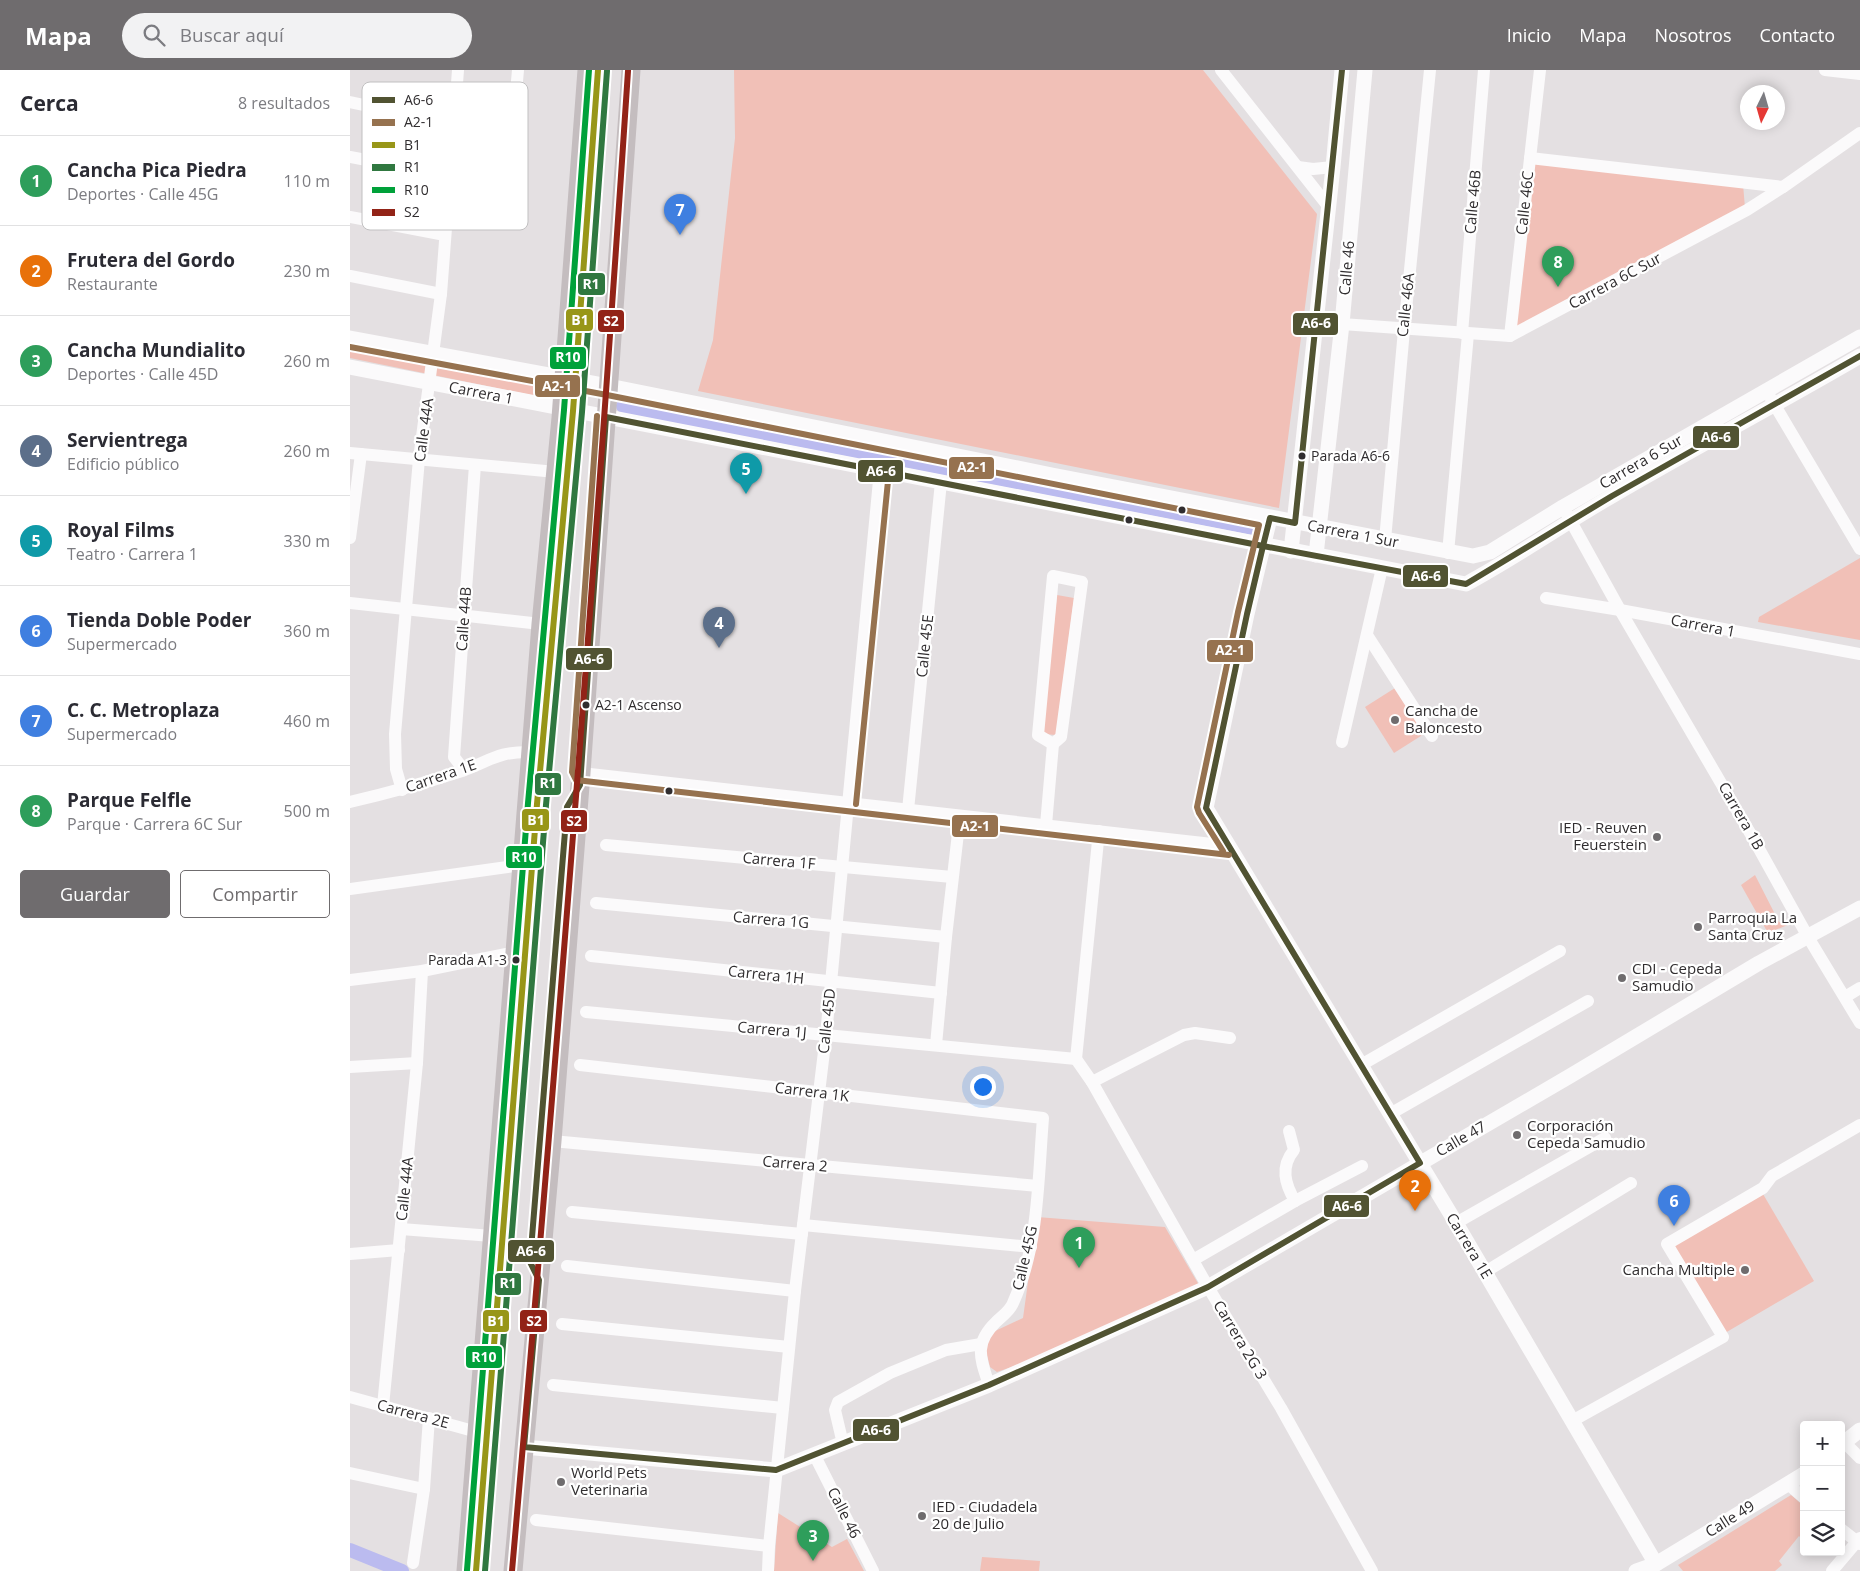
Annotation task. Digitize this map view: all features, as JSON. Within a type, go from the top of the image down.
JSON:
[{"type":"main road","points":[[466,1571],[541,624],[564,379],[588,70]]},
{"type":"main road","points":[[513,1571],[552,1141],[581,773],[631,70]]},
{"type":"street","points":[[1220,70],[1328,206]]},
{"type":"street","name":"Calle 46","points":[[1291,551],[1342,70]]},
{"type":"street","name":"Calle 46","points":[[1316,555],[1342,324],[1365,70]]},
{"type":"street","name":"Calle 46A","points":[[1385,540],[1430,70]]},
{"type":"street","name":"Calle 46B","points":[[1448,553],[1484,70]]},
{"type":"street","name":"Calle 46C","points":[[1510,336],[1540,70]]},
{"type":"street","points":[[1826,70],[1860,74]]},
{"type":"street","name":"Carrera 6C Sur","points":[[1510,336],[1747,210],[1860,133]]},
{"type":"street","points":[[1530,158],[1783,187]]},
{"type":"street","points":[[1298,167],[1313,169],[1333,167]]},
{"type":"street","points":[[419,230],[445,235]]},
{"type":"street","name":"Calle 44A","points":[[402,790],[396,769],[396,734],[419,459],[441,294],[445,230]]},
{"type":"street","points":[[350,276],[441,294]]},
{"type":"street","points":[[1342,324],[1404,330],[1510,336]]},
{"type":"street","name":"Carrera 6 Sur","points":[[1466,584],[1485,573],[1566,514],[1766,391],[1860,337]]},
{"type":"street","name":"Carrera 1 Sur","points":[[350,338],[433,355],[609,386],[1320,528],[1448,553],[1473,556]]},
{"type":"street","name":"Carrera 6 Sur","points":[[1473,556],[1490,552],[1566,514],[1775,405],[1860,356]]},
{"type":"street","name":"Carrera 1","points":[[350,367],[1466,584]]},
{"type":"street","points":[[1766,391],[1860,549]]},
{"type":"street","points":[[350,538],[355,453],[556,472]]},
{"type":"street","name":"Calle 44B","points":[[464,770],[454,757],[475,465]]},
{"type":"street","name":"Calle 45D","points":[[768,1571],[776,1470],[795,1290],[826,1035],[880,470]]},
{"type":"street","name":"Calle 45E","points":[[908,810],[941,482]]},
{"type":"street","name":"Carrera 1B","points":[[1566,514],[1753,838],[1808,938],[1860,1023]]},
{"type":"street","points":[[1230,846],[1206,808],[1247,614],[1270,518]]},
{"type":"street","points":[[1342,742],[1382,568]]},
{"type":"street","points":[[1046,825],[1053,744],[1061,737],[1082,582],[1053,576],[1038,736],[1053,744]]},
{"type":"street","name":"Carrera 1","points":[[1546,598],[1860,654]]},
{"type":"street","points":[[350,603],[541,624]]},
{"type":"street","points":[[1367,635],[1432,736]]},
{"type":"street","name":"Carrera 1E","points":[[350,802],[402,790],[464,770],[495,756],[508,753],[532,752]]},
{"type":"street","points":[[581,773],[1230,846]]},
{"type":"street","points":[[936,1046],[952,877],[960,816]]},
{"type":"street","points":[[1076,1059],[1099,831]]},
{"type":"street","name":"Carrera 1F","points":[[606,845],[952,877]]},
{"type":"street","name":"Carrera 1E","points":[[1230,846],[1485,1272],[1656,1569]]},
{"type":"street","points":[[350,889],[522,865]]},
{"type":"street","name":"Carrera 1G","points":[[596,903],[946,937]]},
{"type":"street","name":"Calle 47","points":[[776,1470],[989,1385],[1208,1287],[1759,963],[1860,908]]},
{"type":"street","points":[[1361,1065],[1560,951]]},
{"type":"street","points":[[350,980],[422,971],[516,952]]},
{"type":"street","name":"Carrera 1H","points":[[591,956],[941,993]]},
{"type":"street","name":"Calle 44A","points":[[384,1406],[417,1063],[422,971]]},
{"type":"street","points":[[1845,997],[1860,988]]},
{"type":"street","points":[[1390,1114],[1588,1000]]},
{"type":"street","name":"Carrera 1J","points":[[586,1012],[1076,1059]]},
{"type":"street","points":[[1092,1082],[1184,1035],[1195,1033],[1230,1038]]},
{"type":"street","name":"Carrera 2G 3","points":[[1076,1059],[1092,1082],[1208,1287],[1281,1408],[1372,1571]]},
{"type":"street","points":[[350,1067],[417,1063]]},
{"type":"street","name":"Carrera 1K","points":[[580,1064],[1044,1118]]},
{"type":"street","name":"Calle 45G","points":[[981,1344],[992,1326],[1011,1308],[1021,1284],[1031,1247],[1044,1118]]},
{"type":"street","points":[[1572,1421],[1723,1337],[1667,1244],[1763,1188],[1772,1176],[1860,1126]]},
{"type":"street","points":[[1289,1131],[1294,1150],[1287,1158],[1286,1186],[1295,1201]]},
{"type":"street","points":[[1456,1223],[1605,1138]]},
{"type":"street","name":"Carrera 2","points":[[552,1141],[1038,1186]]},
{"type":"street","points":[[1193,1260],[1295,1201],[1362,1166]]},
{"type":"street","points":[[1485,1272],[1631,1184]]},
{"type":"street","points":[[572,1212],[1031,1247]]},
{"type":"street","points":[[401,1229],[492,1236]]},
{"type":"street","points":[[350,1254],[399,1250]]},
{"type":"street","points":[[567,1266],[795,1290]]},
{"type":"street","points":[[562,1324],[790,1347]]},
{"type":"street","points":[[843,1444],[835,1410],[838,1402],[890,1373],[946,1350],[981,1344],[981,1358],[989,1385]]},
{"type":"street","points":[[553,1385],[783,1408]]},
{"type":"street","name":"Carrera 2E","points":[[350,1397],[477,1432]]},
{"type":"street","points":[[413,1563],[424,1489],[429,1418]]},
{"type":"street","points":[[1845,1442],[1860,1430]]},
{"type":"street","points":[[1845,1446],[1860,1458]]},
{"type":"street","points":[[524,1448],[776,1470]]},
{"type":"street","name":"Calle 46","points":[[815,1456],[873,1571]]},
{"type":"street","points":[[350,1472],[424,1489]]},
{"type":"street","name":"Calle 49","points":[[1636,1571],[1656,1569],[1800,1476]]},
{"type":"street","points":[[1788,1484],[1800,1494]]},
{"type":"street","points":[[536,1520],[769,1546]]},
{"type":"street","points":[[1832,1571],[1859,1541],[1845,1532]]},
{"type":"shaded area","points":[[734,70],[1203,70],[1317,214],[1279,508],[698,391],[713,340],[735,138]]},
{"type":"shaded area","points":[[1531,162],[1743,184],[1745,208],[1513,333]]},
{"type":"shaded area","points":[[350,344],[552,384],[551,399],[350,358]]},
{"type":"shaded area","points":[[1860,558],[1860,640],[1758,622],[1759,617]]},
{"type":"shaded area","points":[[1057,595],[1074,598],[1056,735],[1043,734]]},
{"type":"shaded area","name":"Cancha de Baloncesto","points":[[1395,688],[1424,734],[1394,753],[1365,707]]},
{"type":"shaded area","points":[[1755,875],[1779,922],[1790,924],[1768,933],[1741,885]]},
{"type":"shaded area","points":[[1763,1194],[1814,1281],[1725,1333],[1674,1245]]},
{"type":"shaded area","points":[[1037,1217],[1165,1227],[1199,1285],[1020,1364],[997,1372],[990,1367],[985,1347],[993,1332],[1023,1318]]},
{"type":"shaded area","points":[[1791,1495],[1800,1503],[1800,1537],[1779,1561],[1782,1565],[1775,1571],[1683,1571],[1678,1565]]},
{"type":"shaded area","points":[[778,1513],[832,1547],[847,1539],[864,1571],[774,1571]]},
{"type":"shaded area","points":[[982,1557],[1040,1561],[1039,1571],[980,1571]]},
{"type":"waterway","points":[[586,357],[609,70]]},
{"type":"waterway","points":[[623,406],[1252,528]]},
{"type":"waterway","points":[[350,1550],[402,1571]]},
{"type":"transit line","name":"R10","points":[[467,1570],[528,803],[564,410],[589,70]]},
{"type":"transit line","name":"B1","points":[[476,1571],[537,804],[573,411],[598,70]]},
{"type":"transit line","name":"A6-6","points":[[1263,546],[1270,518],[1295,523],[1342,70]]},
{"type":"transit line","name":"R1","points":[[485,1571],[546,805],[582,412],[607,71]]},
{"type":"transit line","name":"S2","points":[[512,1571],[574,821],[628,71]]},
{"type":"transit line","name":"A2-1","points":[[350,347],[607,395],[1259,525],[1238,612],[1197,807],[1223,851]]},
{"type":"transit line","name":"A6-6","points":[[1263,546],[1466,584],[1612,496],[1860,356]]},
{"type":"transit line","name":"A2-1","points":[[597,416],[572,772],[576,780],[1229,855]]},
{"type":"transit line","name":"A6-6","points":[[606,417],[1263,546],[1206,808],[1420,1163],[1208,1287],[989,1385],[776,1470],[524,1447],[539,1280],[530,1262],[567,807],[580,785],[606,417]]},
{"type":"transit line","name":"A2-1","points":[[856,804],[889,471]]},
{"type":"place","name":"C. C. Metroplaza","points":[[680,235]]},
{"type":"place","name":"Parque Felfle","points":[[1558,287]]},
{"type":"place","name":"Parada A6-6","points":[[1302,456]]},
{"type":"place","name":"Royal Films","points":[[746,494]]},
{"type":"place","name":"Servientrega","points":[[719,648]]},
{"type":"place","name":"A2-1 Ascenso","points":[[586,705]]},
{"type":"place","name":"Cancha de Baloncesto","points":[[1395,720]]},
{"type":"place","name":"IED - Reuven Feuerstein","points":[[1657,837]]},
{"type":"place","name":"Parroquia La Santa Cruz","points":[[1698,927]]},
{"type":"place","name":"Parada A1-3","points":[[516,960]]},
{"type":"place","name":"CDI - Cepeda Samudio","points":[[1622,978]]},
{"type":"place","name":"Corporación Cepeda Samudio","points":[[1517,1135]]},
{"type":"place","name":"Frutera del Gordo","points":[[1415,1211]]},
{"type":"place","name":"Tienda Doble Poder","points":[[1674,1226]]},
{"type":"place","name":"Cancha Pica Piedra","points":[[1079,1268]]},
{"type":"place","name":"Cancha Multiple","points":[[1745,1270]]},
{"type":"place","name":"World Pets Veterinaria","points":[[561,1482]]},
{"type":"place","name":"IED - Ciudadela 20 de Julio","points":[[922,1516]]},
{"type":"place","name":"Cancha Mundialito","points":[[813,1561]]}]
